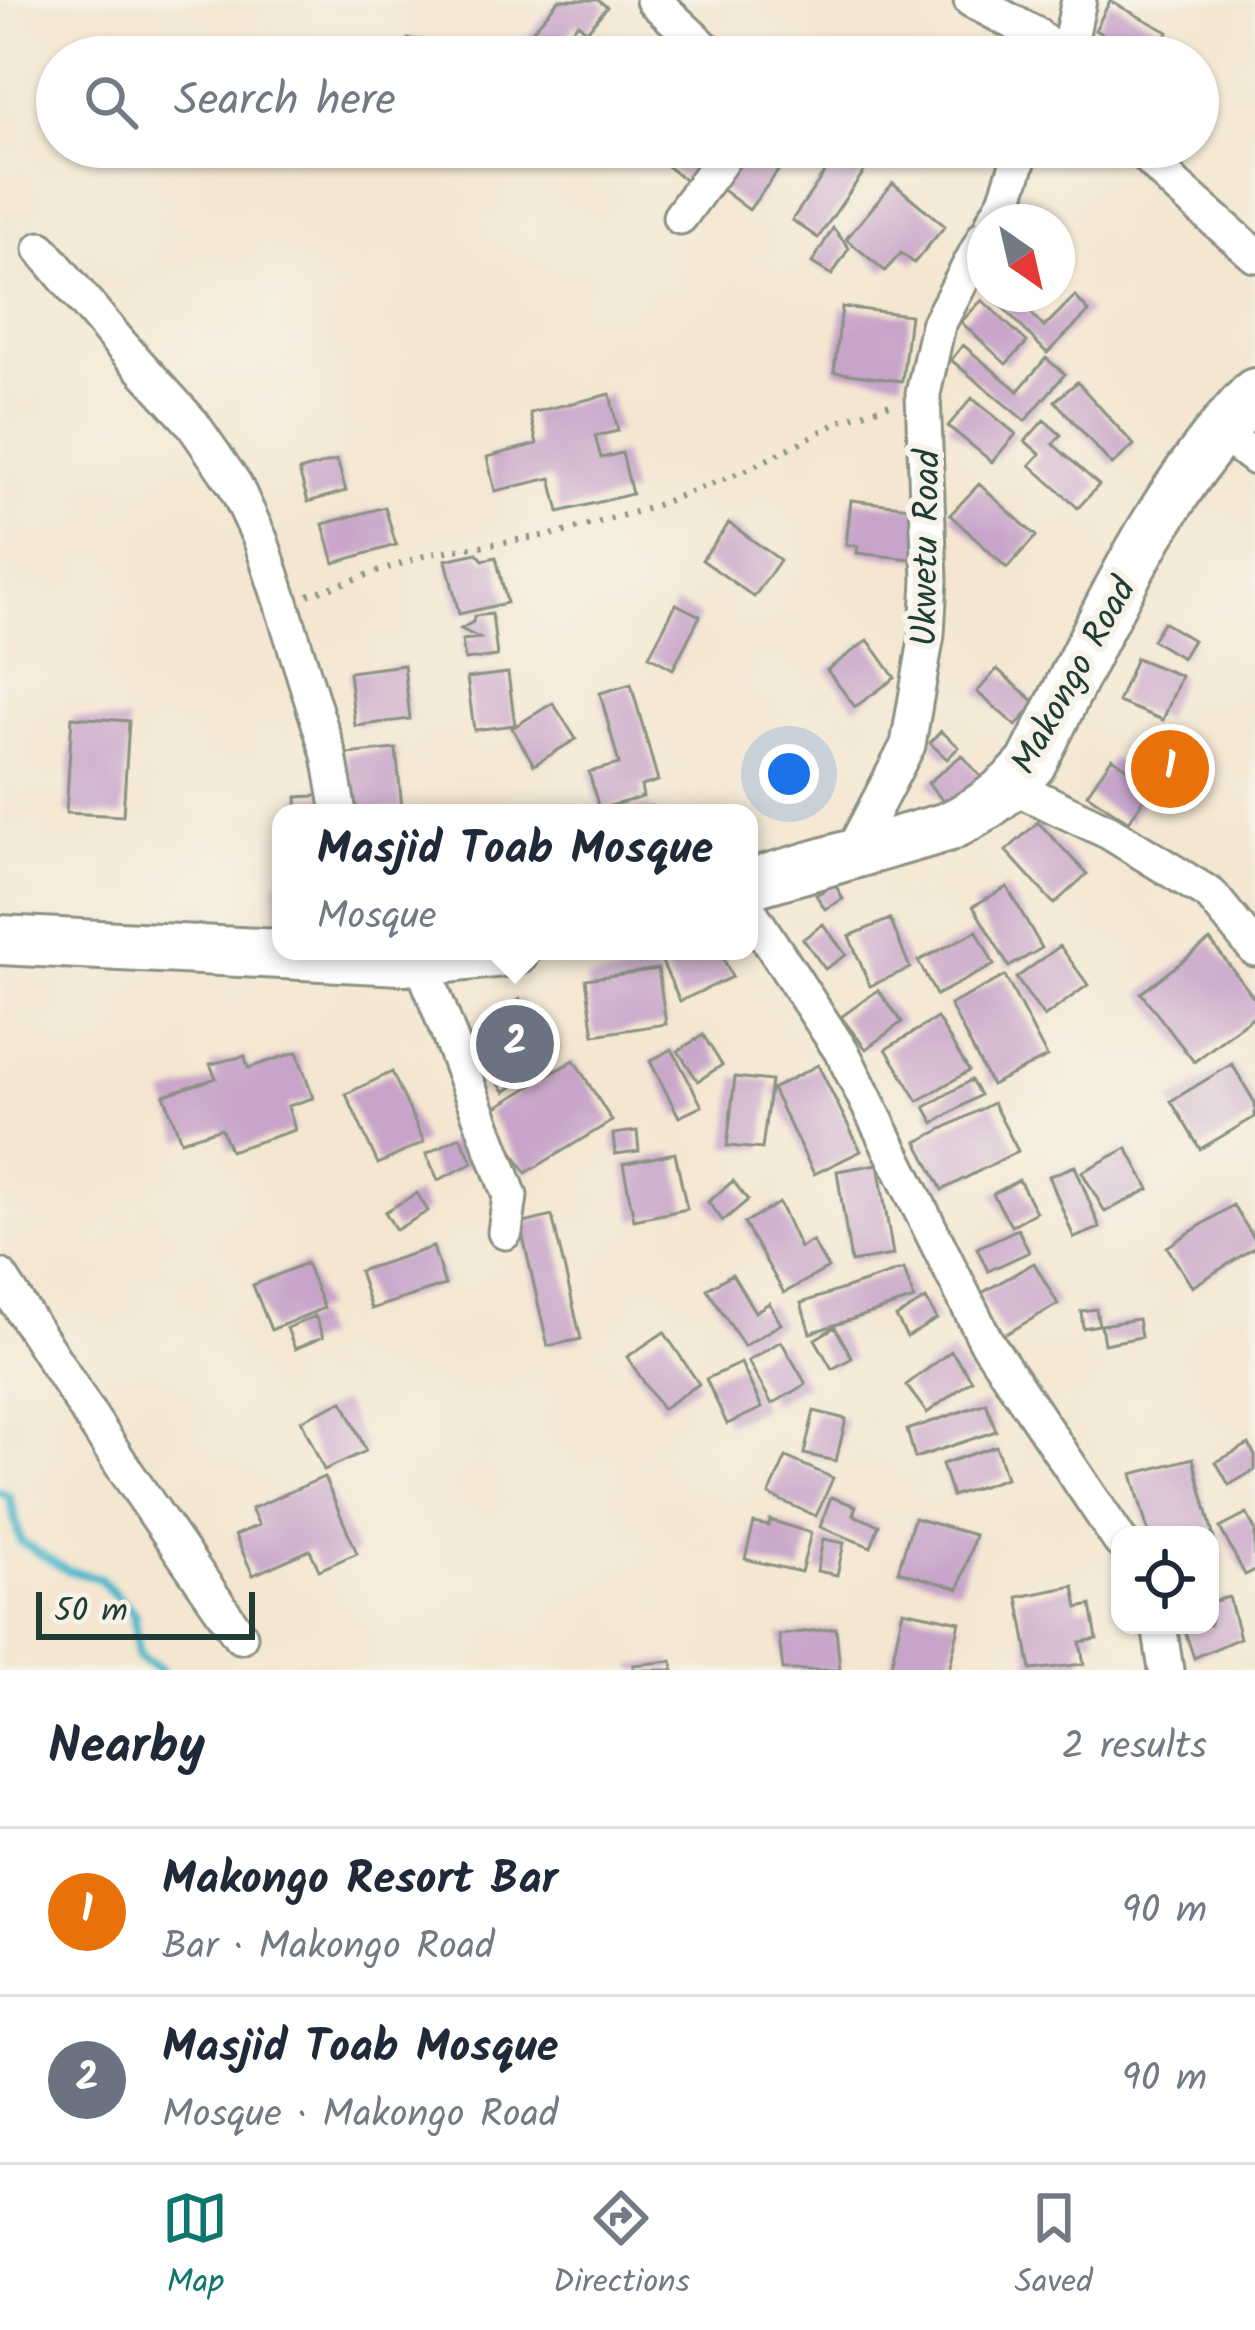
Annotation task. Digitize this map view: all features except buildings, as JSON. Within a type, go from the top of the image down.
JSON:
[{"type":"street","points":[[653,0],[692,36]]},
{"type":"street","points":[[971,0],[1038,36]]},
{"type":"street","points":[[1069,36],[1078,0]]},
{"type":"street","points":[[680,217],[716,168]]},
{"type":"street","points":[[1003,204],[1016,168]]},
{"type":"street","points":[[1159,168],[1255,255]]},
{"type":"street","points":[[41,249],[192,423],[235,485],[261,541],[281,602],[329,755],[337,804]]},
{"type":"street","name":"Ukwetu Road","points":[[849,857],[908,746],[927,634],[929,512],[923,394],[938,325],[967,270]]},
{"type":"street","name":"Makongo Road","points":[[758,882],[947,827],[1012,786],[1031,764],[1155,521],[1237,444],[1255,393]]},
{"type":"street","points":[[1012,786],[1109,832],[1210,895],[1255,949]]},
{"type":"street","points":[[758,924],[843,1054],[986,1342],[1111,1528]]},
{"type":"street","points":[[0,940],[272,952]]},
{"type":"street","points":[[401,960],[438,960]]},
{"type":"street","points":[[421,962],[510,1196],[505,1232]]},
{"type":"street","points":[[0,1276],[125,1470],[240,1636]]},
{"type":"street","points":[[1160,1634],[1166,1670]]},
{"type":"path","points":[[281,602],[343,586],[430,554],[561,533],[649,508],[749,469],[843,420],[923,394]]},
{"type":"waterway","points":[[0,1492],[9,1496],[21,1542],[67,1570],[99,1578],[134,1614],[138,1657],[161,1670]]},
{"type":"place","name":"Makongo Resort Bar","points":[[1170,769]]},
{"type":"place","name":"Masjid Toab Mosque","points":[[515,1044]]}]
